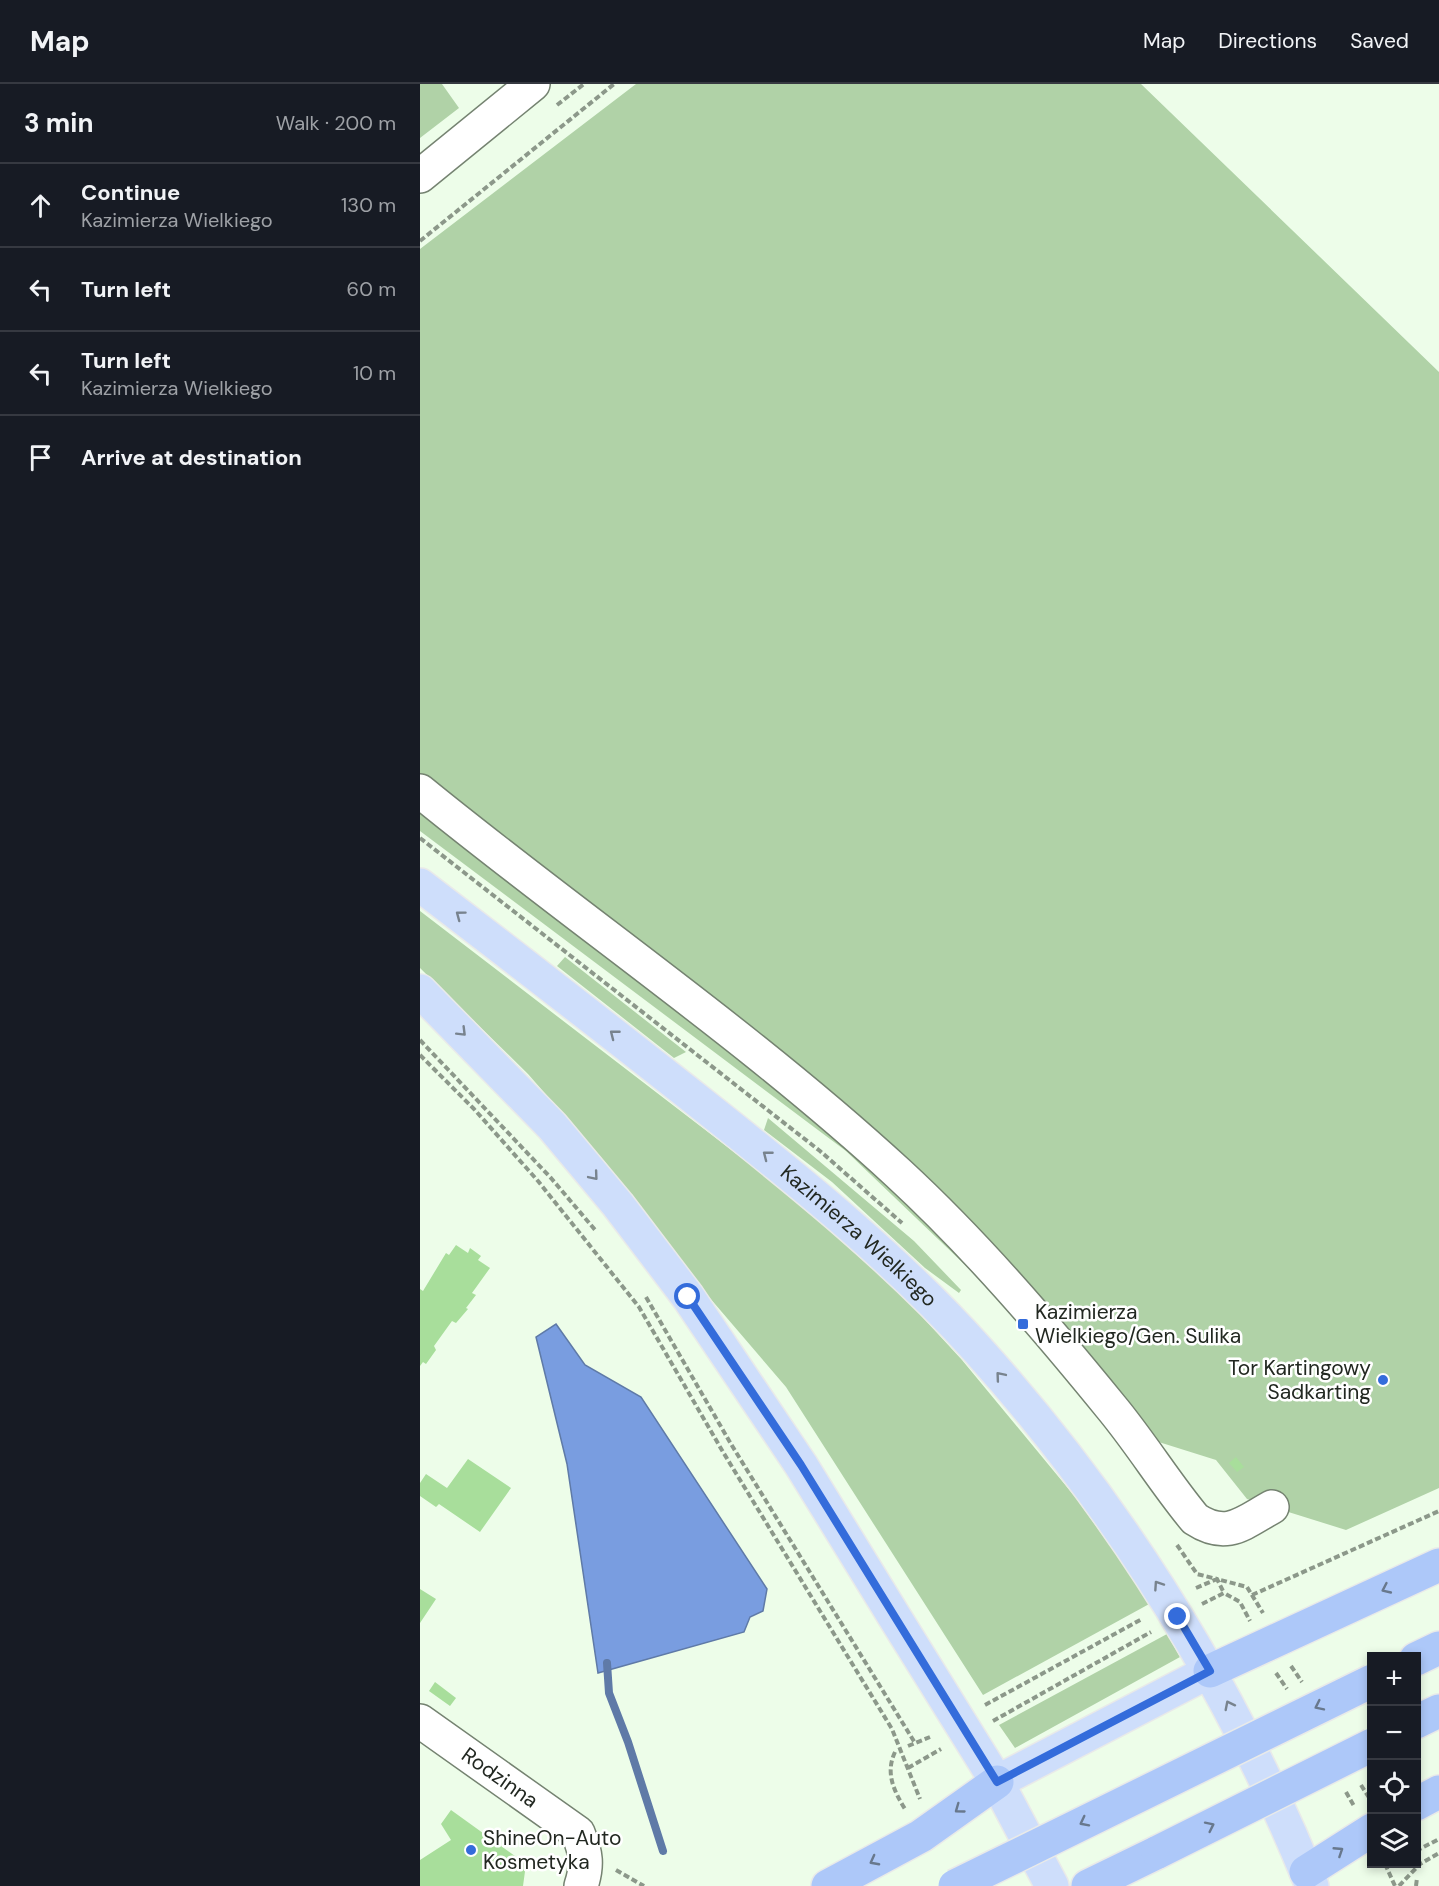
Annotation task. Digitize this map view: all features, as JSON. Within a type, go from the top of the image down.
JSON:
[{"type":"highway","points":[[1210,1671],[1439,1565]]},
{"type":"highway","points":[[1421,1657],[1439,1648]]},
{"type":"highway","points":[[955,1886],[1367,1682]]},
{"type":"highway","points":[[1421,1720],[1439,1711]]},
{"type":"highway","points":[[1088,1886],[1367,1747]]},
{"type":"highway","points":[[828,1886],[921,1836],[997,1782]]},
{"type":"highway","points":[[1421,1801],[1439,1792]]},
{"type":"highway","points":[[1301,1881],[1367,1833]]},
{"type":"main road","name":"Kazimierza Wielkiego","points":[[420,885],[803,1184],[916,1286],[976,1348],[1091,1486],[1170,1603],[1210,1671],[1269,1788],[1301,1881]]},
{"type":"main road","points":[[420,992],[552,1126],[618,1205],[688,1297],[801,1465],[997,1782],[1052,1886]]},
{"type":"main road","points":[[997,1782],[1210,1671]]},
{"type":"street","points":[[420,176],[533,84]]},
{"type":"street","points":[[420,791],[491,849],[781,1073],[898,1173],[1021,1302],[1113,1409],[1195,1519],[1207,1527],[1230,1530],[1272,1507]]},
{"type":"street","name":"Rodzinna","points":[[420,1721],[578,1833],[585,1852],[587,1868],[581,1886]]},
{"type":"path","points":[[420,241],[614,84]]},
{"type":"path","points":[[420,1040],[551,1178],[601,1237]]},
{"type":"path","points":[[420,1055],[474,1109],[538,1181],[639,1307],[723,1452],[892,1729],[918,1797]]},
{"type":"path","points":[[640,1289],[731,1444],[915,1743]]},
{"type":"path","points":[[1252,1595],[1439,1511]]},
{"type":"path","points":[[1196,1588],[1217,1579],[1247,1587],[1265,1617]]},
{"type":"path","points":[[1206,1601],[1224,1593],[1233,1596],[1249,1619]]},
{"type":"path","points":[[985,1705],[1145,1617]]},
{"type":"path","points":[[995,1720],[1154,1631]]},
{"type":"path","points":[[908,1746],[930,1737]]},
{"type":"path","points":[[895,1752],[891,1760],[891,1785],[904,1809]]},
{"type":"path","points":[[908,1768],[933,1754]]},
{"type":"path","points":[[1421,1848],[1439,1839]]},
{"type":"path","points":[[1388,1868],[1397,1886],[1420,1864],[1439,1853]]},
{"type":"path","points":[[1416,1886],[1417,1878]]},
{"type":"green space","points":[[420,84],[442,84],[459,108],[420,138]]},
{"type":"green space","points":[[636,84],[1141,84],[1439,372],[1439,1488],[1346,1530],[1247,1499],[1216,1460],[1146,1438],[846,1151],[420,831],[420,249]]},
{"type":"green space","points":[[420,911],[790,1195],[904,1297],[962,1360],[1076,1498],[1151,1603],[983,1695],[786,1387],[709,1297],[605,1162],[528,1074],[420,968]]},
{"type":"green space","points":[[565,957],[686,1052],[674,1058],[557,966]]},
{"type":"green space","points":[[768,1118],[914,1241],[961,1290],[959,1293],[925,1268],[832,1182],[764,1130]]},
{"type":"green space","points":[[1167,1634],[1180,1657],[1015,1748],[999,1725]]},
{"type":"water","points":[[556,1324],[585,1365],[641,1397],[767,1589],[763,1611],[750,1617],[744,1632],[598,1673],[567,1464],[536,1337]]},
{"type":"building","points":[[456,1245],[468,1253],[470,1248],[481,1256],[478,1260],[490,1268],[472,1293],[476,1295],[466,1308],[468,1309],[456,1323],[452,1321],[434,1346],[436,1350],[426,1364],[423,1362],[420,1366],[420,1289],[423,1291],[446,1253],[449,1255]]},
{"type":"building","points":[[1236,1457],[1244,1467],[1237,1472],[1229,1463]]},
{"type":"building","points":[[468,1459],[511,1488],[480,1532],[439,1504],[436,1507],[420,1496],[420,1483],[426,1474],[447,1488]]},
{"type":"building","points":[[420,1589],[436,1599],[420,1623]]},
{"type":"building","points":[[435,1682],[456,1698],[450,1706],[429,1691]]},
{"type":"building","name":"ShineOn-Auto Kosmetyka","points":[[451,1810],[526,1864],[523,1886],[420,1886],[420,1860],[451,1840],[441,1824]]},
{"type":"waterway","points":[[607,1663],[609,1693],[628,1742],[663,1851]]},
{"type":"place","name":"Kazimierza Wielkiego/Gen. Sulika","points":[[1023,1324]]},
{"type":"place","name":"Tor Kartingowy Sadkarting","points":[[1383,1380]]},
{"type":"place","name":"ShineOn-Auto Kosmetyka","points":[[471,1850]]},
{"type":"route","points":[[688,1297],[747,1381],[801,1465],[997,1782],[1134,1708],[1210,1671],[1178,1617]]}]
